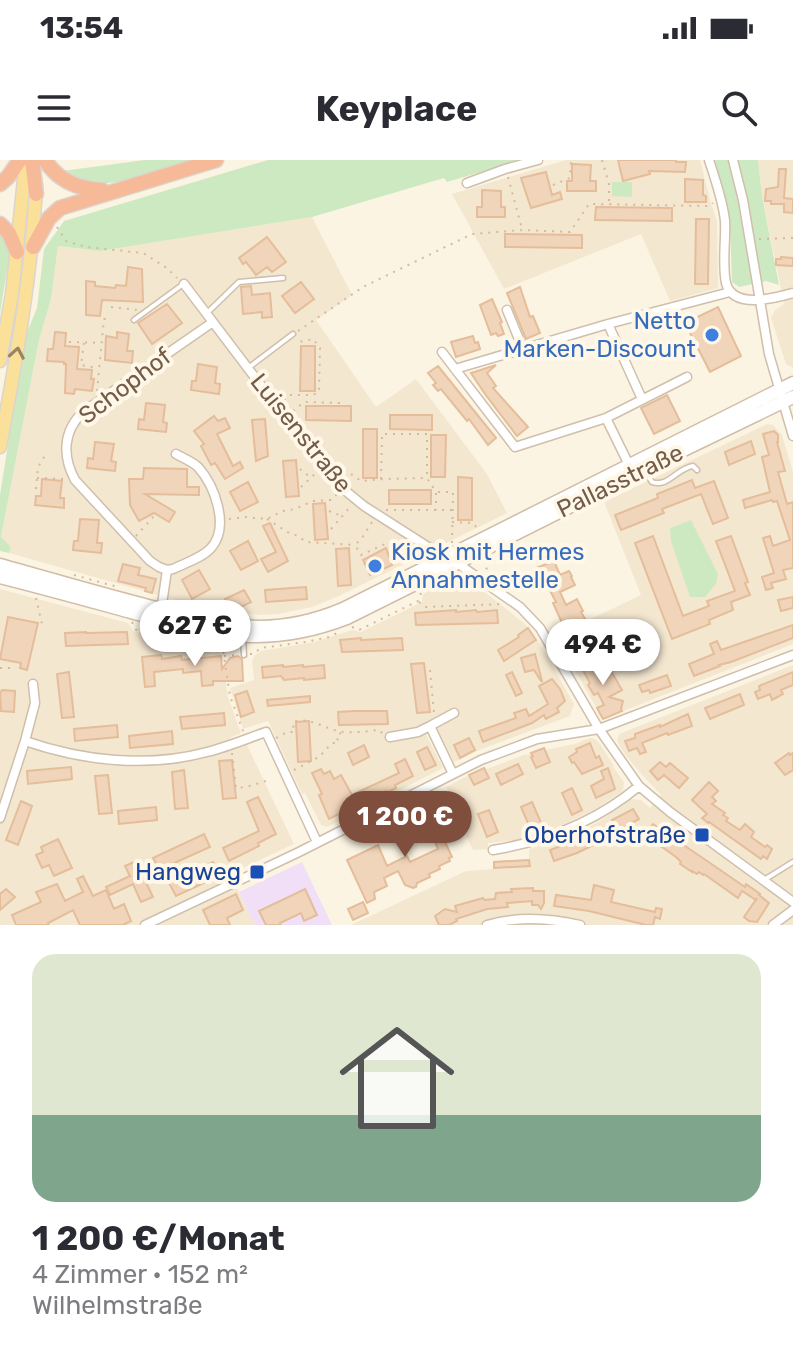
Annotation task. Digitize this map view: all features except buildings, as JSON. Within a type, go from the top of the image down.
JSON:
[{"type":"highway","points":[[45,160],[71,185],[114,191]]},
{"type":"highway","points":[[33,247],[49,218],[60,208],[216,160]]},
{"type":"highway","points":[[2,183],[30,174]]},
{"type":"highway","points":[[0,224],[9,233],[17,252]]},
{"type":"main road","points":[[0,447],[33,247],[30,174]]},
{"type":"main road","points":[[0,361],[30,174]]},
{"type":"main road","name":"Pallasstraße","points":[[0,577],[243,632],[320,619],[451,560],[786,396],[793,383]]},
{"type":"main road","name":"Pallasstraße","points":[[0,565],[160,614]]},
{"type":"street","points":[[467,183],[538,160]]},
{"type":"street","points":[[709,160],[725,216],[726,284],[730,292],[749,300],[793,293]]},
{"type":"street","points":[[733,160],[743,200],[769,354],[786,396],[793,436]]},
{"type":"street","name":"Luisenstraße","points":[[184,284],[342,488],[378,515],[492,586],[520,607],[540,628],[599,729]]},
{"type":"street","points":[[455,369],[730,292]]},
{"type":"street","points":[[507,310],[523,349]]},
{"type":"street","name":"Schophof","points":[[75,480],[68,467],[66,452],[67,439],[77,418],[213,322]]},
{"type":"street","points":[[608,324],[642,399]]},
{"type":"street","points":[[442,352],[515,447],[606,418],[687,377]]},
{"type":"street","points":[[606,418],[636,470]]},
{"type":"street","points":[[75,480],[150,561],[167,570],[173,569],[214,546],[220,521],[213,493],[197,466],[176,454]]},
{"type":"street","points":[[160,614],[167,570]]},
{"type":"street","points":[[149,924],[481,760],[537,739],[599,729],[793,655]]},
{"type":"street","points":[[0,818],[35,703],[33,684]]},
{"type":"street","points":[[390,737],[410,734],[454,713]]},
{"type":"street","points":[[433,724],[453,774]]},
{"type":"street","points":[[599,729],[639,786],[793,902]]},
{"type":"street","points":[[25,741],[67,753],[127,761],[162,760],[192,755],[266,732],[317,842]]},
{"type":"street","points":[[493,850],[538,840],[578,826],[639,786]]},
{"type":"street","points":[[773,925],[793,910]]},
{"type":"street","points":[[487,925],[539,919],[580,925]]},
{"type":"lane","points":[[206,314],[239,282],[283,278]]},
{"type":"lane","points":[[134,320],[184,284]]},
{"type":"lane","points":[[248,368],[293,334]]},
{"type":"lane","points":[[636,470],[658,484],[685,467],[693,466],[697,470]]},
{"type":"lane","points":[[243,632],[244,655]]},
{"type":"lane","points":[[764,880],[793,862]]},
{"type":"path","points":[[553,185],[570,178],[571,160]]},
{"type":"path","points":[[602,160],[609,184],[609,204]]},
{"type":"path","points":[[505,169],[522,230]]},
{"type":"path","points":[[293,334],[363,287],[472,234],[522,230],[570,232],[589,204],[710,206],[719,196]]},
{"type":"path","points":[[54,223],[66,241],[86,247],[143,253],[167,268],[184,284]]},
{"type":"path","points":[[750,240],[793,238]]},
{"type":"path","points":[[111,307],[146,311]]},
{"type":"path","points":[[100,400],[96,390],[102,348],[100,343],[104,319],[111,319]]},
{"type":"path","points":[[277,406],[289,395],[319,392],[320,348],[313,339],[295,343]]},
{"type":"path","points":[[69,342],[100,343]]},
{"type":"path","points":[[84,343],[81,365],[99,368]]},
{"type":"path","points":[[286,417],[304,402],[341,403]]},
{"type":"path","points":[[381,479],[382,434],[427,434],[427,478],[436,492],[436,510]]},
{"type":"path","points":[[36,489],[38,467],[46,454]]},
{"type":"path","points":[[301,487],[323,467]]},
{"type":"path","points":[[300,469],[311,478]]},
{"type":"path","points":[[351,474],[361,481],[427,478]]},
{"type":"path","points":[[37,478],[75,480]]},
{"type":"path","points":[[267,519],[313,501],[331,500],[342,488]]},
{"type":"path","points":[[436,492],[453,492],[452,544]]},
{"type":"path","points":[[331,529],[356,500]]},
{"type":"path","points":[[220,521],[245,517],[267,519],[306,542],[355,545],[378,515],[387,509],[453,510]]},
{"type":"path","points":[[329,511],[342,516]]},
{"type":"path","points":[[131,541],[154,516]]},
{"type":"path","points":[[451,521],[473,523],[479,530]]},
{"type":"path","points":[[355,545],[361,555],[385,544],[390,545]]},
{"type":"path","points":[[484,560],[492,586]]},
{"type":"path","points":[[63,572],[121,587]]},
{"type":"path","points":[[35,596],[42,624]]},
{"type":"path","points":[[418,601],[425,607],[485,605],[503,603],[507,597]]},
{"type":"path","points":[[131,620],[136,630],[203,645],[217,645],[223,650],[230,696],[246,739]]},
{"type":"path","points":[[0,668],[11,668]]},
{"type":"path","points":[[430,670],[433,724]]},
{"type":"path","points":[[270,741],[287,732],[294,732],[293,722],[309,719],[342,732],[379,730],[390,737]]},
{"type":"path","points":[[286,774],[319,757],[332,743],[338,743],[337,735],[342,732]]},
{"type":"path","points":[[232,753],[236,788],[266,781]]},
{"type":"shaded area","points":[[566,160],[700,160],[717,221],[718,288],[670,301],[641,234],[504,289],[452,194]]},
{"type":"shaded area","points":[[758,160],[793,160],[793,368],[786,364],[771,318],[775,310],[784,304],[762,196]]},
{"type":"shaded area","points":[[312,217],[352,295],[316,320],[376,407],[416,379],[487,474],[507,513],[339,596],[312,607],[278,614],[259,615],[204,608],[9,553],[10,547],[1,537],[39,340],[51,299],[58,246],[100,251]]},
{"type":"shaded area","points":[[767,424],[773,425],[782,435],[793,472],[793,644],[603,719],[555,636],[641,595],[604,502]]},
{"type":"shaded area","points":[[458,580],[470,583],[490,596],[525,624],[574,704],[570,716],[454,762],[437,728],[426,734],[443,768],[327,827],[321,825],[305,793],[302,794],[268,721],[243,729],[230,688],[254,680],[252,661],[261,651],[314,642],[352,630],[361,632],[422,602],[423,594],[446,582]]},
{"type":"shaded area","points":[[0,589],[128,623],[133,631],[200,650],[208,645],[219,650],[228,697],[241,733],[230,738],[235,749],[247,745],[294,844],[230,874],[255,925],[0,925]]},
{"type":"shaded area","points":[[793,665],[793,925],[351,925],[466,871],[493,869],[493,861],[529,859],[529,849],[581,831],[631,799],[641,800],[650,808],[661,795],[624,753],[617,741],[619,734]]},
{"type":"shaded area","points":[[590,738],[600,744],[624,782],[623,791],[594,810],[556,828],[516,840],[488,843],[488,849],[473,850],[451,806],[455,804],[446,787],[485,767],[487,769],[544,748],[575,744]]},
{"type":"shaded area","points":[[302,862],[332,925],[255,925],[239,892]]},
{"type":"green space","points":[[145,160],[196,160],[138,178],[107,183],[79,180],[62,171]]},
{"type":"green space","points":[[268,160],[521,160],[447,182],[444,178],[312,217],[100,251],[58,246],[51,299],[39,340],[1,537],[11,547],[9,553],[0,551],[0,495],[25,337],[37,308],[44,249],[64,221]]},
{"type":"green space","points":[[715,160],[758,160],[779,285],[766,281],[739,287],[732,282],[730,224]]},
{"type":"green space","points":[[612,182],[632,182],[632,197],[612,196]]},
{"type":"green space","points":[[0,229],[10,252],[0,313]]},
{"type":"green space","points":[[691,520],[718,574],[716,584],[705,597],[690,597],[671,541],[670,528]]},
{"type":"place","name":"Netto Marken-Discount","points":[[712,335]]},
{"type":"place","name":"Kiosk mit Hermes Annahmestelle","points":[[375,566]]},
{"type":"place","name":"Oberhofstraße","points":[[702,835]]},
{"type":"place","name":"Hangweg","points":[[257,872]]}]
